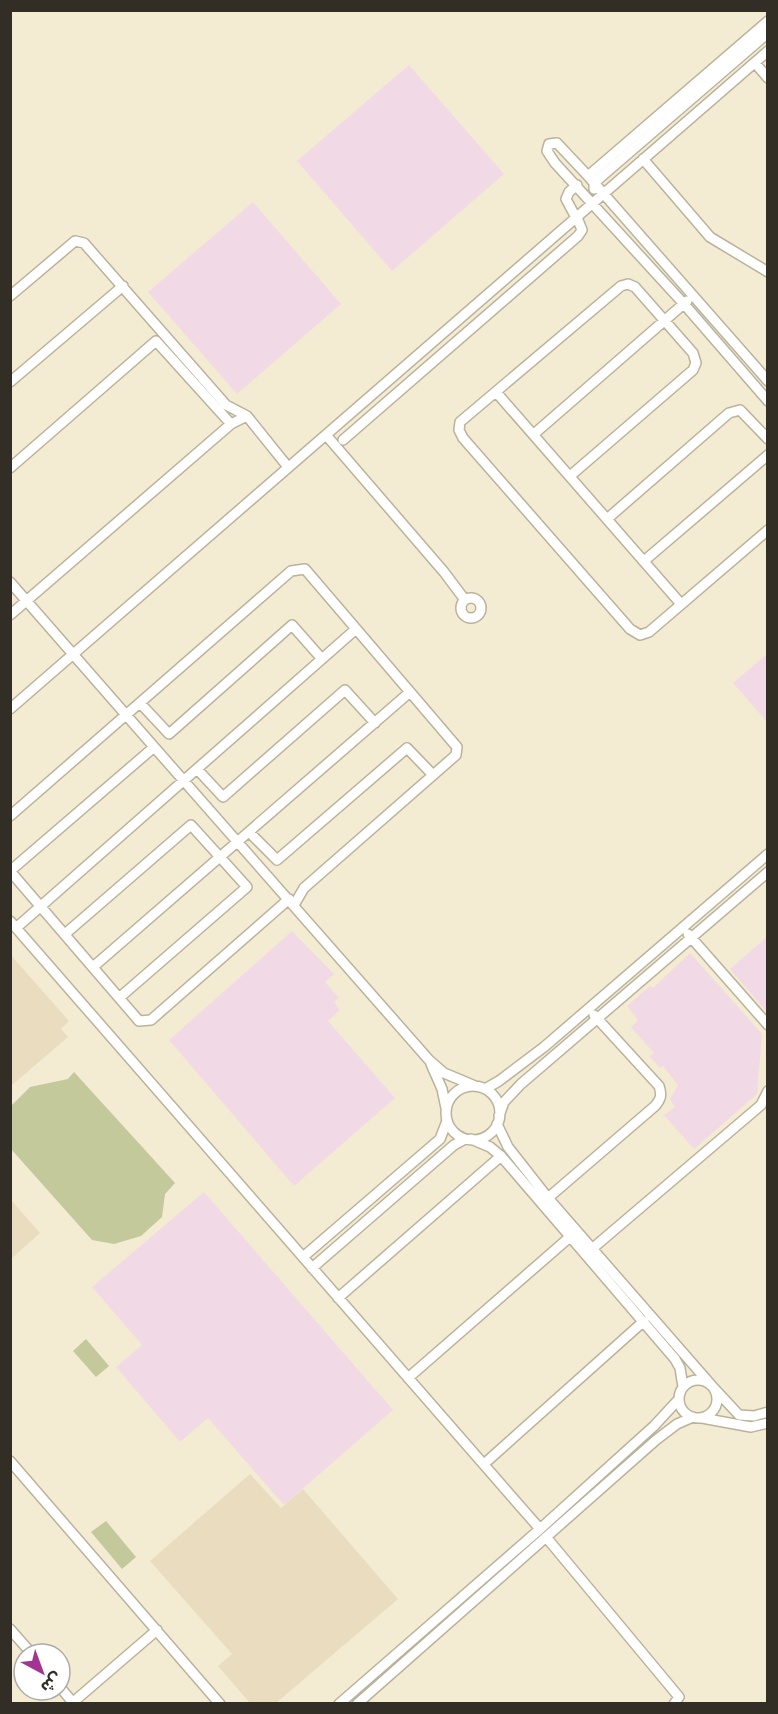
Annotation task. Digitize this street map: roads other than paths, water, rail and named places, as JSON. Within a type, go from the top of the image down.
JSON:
[{"type":"street","points":[[591,180],[768,21]]},
{"type":"street","points":[[591,180],[768,33]]},
{"type":"street","points":[[10,709],[768,51]]},
{"type":"street","points":[[755,63],[768,78]]},
{"type":"street","points":[[768,381],[557,143],[549,144],[547,151],[768,401]]},
{"type":"street","points":[[643,159],[710,237],[768,272]]},
{"type":"street","points":[[591,180],[593,204]]},
{"type":"street","points":[[343,440],[578,236],[582,230],[566,199],[569,192],[577,185]]},
{"type":"street","points":[[10,296],[75,241],[84,243],[226,405],[247,416],[288,467]]},
{"type":"street","points":[[570,476],[693,370],[696,363],[693,353],[635,287],[628,284],[621,285],[460,422],[459,430],[630,629],[640,635],[649,632],[768,530]]},
{"type":"street","points":[[10,382],[123,286]]},
{"type":"street","points":[[534,434],[693,296]]},
{"type":"street","points":[[10,468],[156,341],[158,327]]},
{"type":"street","points":[[156,341],[231,424]]},
{"type":"street","points":[[496,392],[681,604]]},
{"type":"street","points":[[608,519],[729,413],[740,410],[768,439]]},
{"type":"street","points":[[10,615],[231,424],[247,416]]},
{"type":"street","points":[[326,435],[444,572],[465,600]]},
{"type":"street","points":[[644,561],[768,455]]},
{"type":"street","points":[[10,816],[291,571],[304,569],[457,747],[456,755],[151,1020],[139,1021],[10,871],[153,748]]},
{"type":"street","points":[[10,582],[153,748],[184,780],[429,1060],[444,1073],[485,1089],[497,1100],[498,1120],[508,1147],[548,1198],[712,1386],[739,1414],[754,1416],[768,1412]]},
{"type":"street","points":[[140,703],[169,734],[291,626],[322,659]]},
{"type":"street","points":[[356,629],[41,906],[13,924],[543,1533],[679,1697],[674,1704]]},
{"type":"street","points":[[197,769],[223,797],[345,690],[375,723]]},
{"type":"street","points":[[93,967],[410,692]]},
{"type":"street","points":[[249,832],[277,860],[407,748],[433,775]]},
{"type":"street","points":[[65,934],[191,825],[247,887],[119,998]]},
{"type":"street","points":[[485,1089],[499,1082],[589,1008],[768,854]]},
{"type":"street","points":[[312,1268],[454,1145],[468,1139],[486,1136],[498,1120],[504,1102],[521,1084],[768,872]]},
{"type":"street","points":[[682,927],[768,1025]]},
{"type":"street","points":[[548,1198],[655,1106],[662,1094],[659,1086],[589,1008]]},
{"type":"street","points":[[303,1257],[440,1139],[447,1121],[446,1109],[442,1089],[429,1060]]},
{"type":"street","points":[[446,1109],[448,1101],[459,1089],[475,1086]]},
{"type":"street","points":[[593,1248],[764,1108],[768,1091]]},
{"type":"street","points":[[357,1704],[543,1533],[654,1426],[679,1399],[683,1387],[680,1368],[644,1322],[501,1156],[490,1147],[455,1133],[447,1121]]},
{"type":"street","points":[[338,1298],[501,1156]]},
{"type":"street","points":[[408,1378],[571,1236]]},
{"type":"street","points":[[484,1464],[644,1322]]},
{"type":"street","points":[[339,1704],[656,1440],[678,1424],[710,1413],[716,1403],[712,1386],[703,1380],[697,1380],[683,1387]]},
{"type":"street","points":[[679,1399],[683,1411],[696,1418],[751,1427],[768,1423]]},
{"type":"street","points":[[10,1461],[220,1704]]},
{"type":"street","points":[[10,1629],[21,1642]]},
{"type":"street","points":[[72,1703],[157,1630]]},
{"type":"street","points":[[369,1677],[377,1686]]},
{"type":"street","points":[[357,1688],[365,1697]]}]
